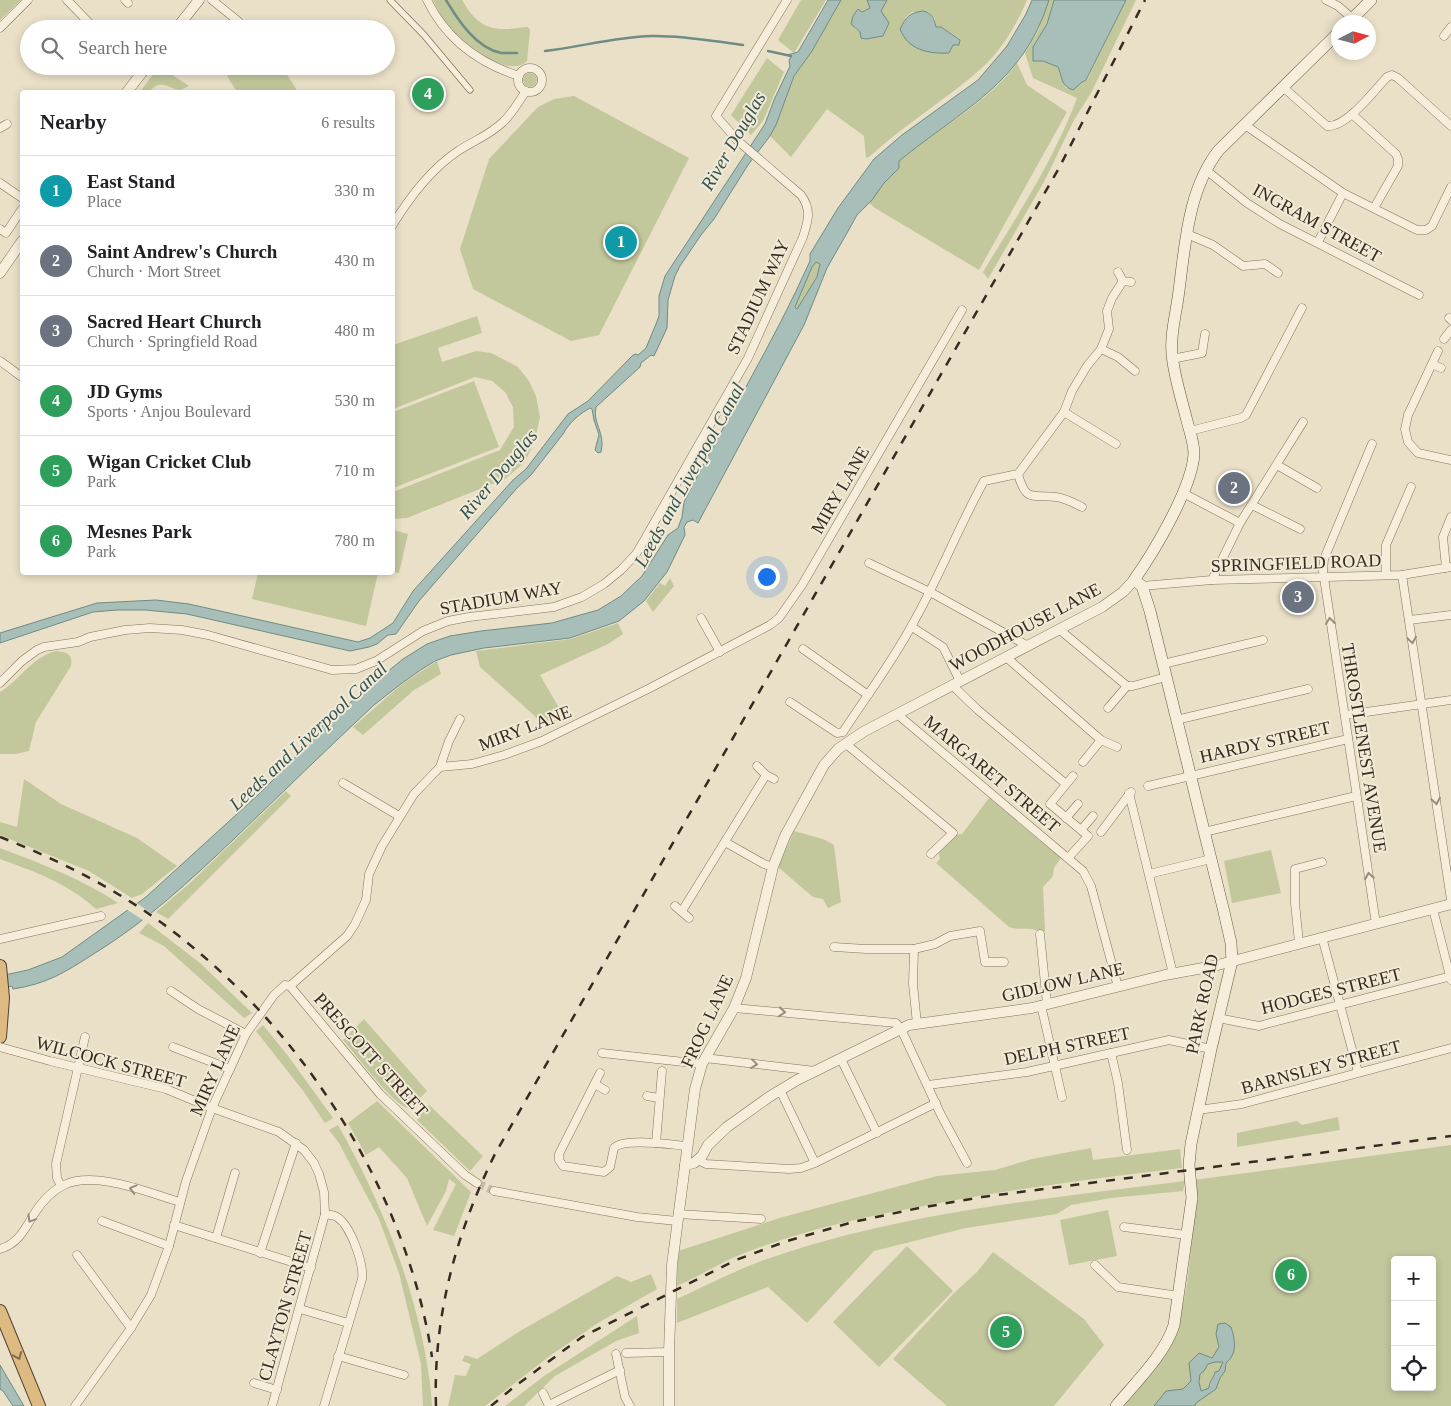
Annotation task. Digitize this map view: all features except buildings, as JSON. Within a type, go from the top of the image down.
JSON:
[{"type":"highway","points":[[0,1037],[3,1007],[1,970]]},
{"type":"highway","points":[[0,1311],[39,1406]]},
{"type":"main road","points":[[1357,15],[1371,0]]},
{"type":"main road","name":"WOODHOUSE LANE","points":[[1138,583],[1183,493],[1193,461],[1190,431],[1172,359],[1173,337],[1187,234],[1195,201],[1206,170],[1220,150],[1331,40]]},
{"type":"main road","name":"PARK ROAD","points":[[1116,1406],[1166,1344],[1174,1325],[1192,1191],[1189,1156],[1211,1049],[1232,961],[1229,936],[1163,664],[1138,583]]},
{"type":"street","points":[[0,28],[28,0]]},
{"type":"street","points":[[67,0],[86,20]]},
{"type":"street","points":[[183,20],[199,0]]},
{"type":"street","points":[[212,0],[237,20]]},
{"type":"street","points":[[390,0],[424,35],[470,90]]},
{"type":"street","points":[[428,0],[434,14],[452,37],[487,63],[519,76]]},
{"type":"street","name":"STADIUM WAY","points":[[0,683],[22,661],[37,650],[55,644],[78,642],[90,637],[125,630],[150,628],[182,630],[270,651],[332,670],[347,670],[369,665],[412,637],[437,625],[469,616],[554,607],[582,597],[617,574],[636,554],[748,358],[803,237],[809,211],[806,202],[794,189],[738,141],[716,116],[787,0]]},
{"type":"street","points":[[1326,0],[1338,6],[1346,15]]},
{"type":"street","points":[[1444,36],[1451,28]]},
{"type":"street","points":[[530,68],[536,70],[540,75],[541,82],[534,91],[526,91],[520,86],[519,76],[523,70],[530,68]]},
{"type":"street","points":[[129,90],[140,75]]},
{"type":"street","points":[[1284,88],[1327,126],[1334,127],[1352,114],[1392,75],[1398,78],[1451,126]]},
{"type":"street","points":[[395,222],[410,200],[438,167],[458,151],[483,138],[502,123],[526,91]]},
{"type":"street","points":[[1352,114],[1396,154],[1398,159],[1398,166],[1374,208]]},
{"type":"street","points":[[1245,125],[1343,192],[1417,230],[1426,230],[1432,226],[1451,188]]},
{"type":"street","name":"INGRAM STREET","points":[[1206,170],[1247,203],[1280,224],[1419,295]]},
{"type":"street","points":[[0,182],[20,197]]},
{"type":"street","points":[[1318,242],[1343,192]]},
{"type":"street","points":[[0,229],[6,233],[20,211]]},
{"type":"street","points":[[1187,234],[1213,245],[1243,266],[1265,264],[1278,273]]},
{"type":"street","points":[[0,274],[20,245]]},
{"type":"street","points":[[790,702],[837,733],[843,732],[912,627],[969,508],[984,481],[1018,474],[1064,412],[1072,391],[1087,366],[1101,349],[1109,329],[1107,311],[1112,298],[1127,281],[1118,272]]},
{"type":"street","points":[[1190,431],[1245,416],[1302,308]]},
{"type":"street","name":"MIRY LANE","points":[[75,1406],[151,1295],[168,1246],[186,1181],[212,1108],[246,1034],[274,995],[285,985],[290,986],[347,936],[366,900],[369,874],[382,846],[414,794],[440,766],[472,764],[542,741],[720,652],[770,625],[779,618],[802,585],[962,310]]},
{"type":"street","points":[[1444,339],[1451,330]]},
{"type":"street","points":[[1172,359],[1202,353],[1205,334]]},
{"type":"street","points":[[1101,349],[1118,357],[1135,371]]},
{"type":"street","points":[[1438,351],[1406,423],[1407,439],[1418,453],[1451,460]]},
{"type":"street","points":[[0,361],[20,376]]},
{"type":"street","points":[[1432,364],[1441,368]]},
{"type":"street","points":[[1260,365],[1269,370]]},
{"type":"street","points":[[1064,412],[1116,444]]},
{"type":"street","points":[[1212,580],[1240,523],[1303,422]]},
{"type":"street","name":"THROSTLENEST AVENUE","points":[[1372,444],[1324,559],[1323,577],[1376,924]]},
{"type":"street","points":[[1277,465],[1317,488]]},
{"type":"street","points":[[1018,474],[1022,488],[1028,494],[1037,497],[1057,497],[1082,507]]},
{"type":"street","points":[[1386,575],[1385,549],[1410,487]]},
{"type":"street","points":[[1183,493],[1240,523]]},
{"type":"street","points":[[1252,505],[1300,529]]},
{"type":"street","points":[[1449,567],[1442,537],[1451,517]]},
{"type":"street","points":[[869,562],[930,592],[1028,646]]},
{"type":"street","name":"SPRINGFIELD ROAD","points":[[1138,583],[1402,575],[1449,567]]},
{"type":"street","points":[[1402,575],[1451,900]]},
{"type":"street","name":"WOODHOUSE LANE","points":[[832,755],[864,732],[1060,630],[1109,603],[1138,583]]},
{"type":"street","points":[[1409,620],[1451,615]]},
{"type":"street","points":[[701,618],[720,652]]},
{"type":"street","points":[[912,627],[943,647],[957,683],[978,710],[1066,784]]},
{"type":"street","points":[[1060,630],[1127,686],[1166,677]]},
{"type":"street","points":[[1163,664],[1263,640]]},
{"type":"street","points":[[803,649],[868,695]]},
{"type":"street","points":[[1006,658],[1101,740],[1117,747]]},
{"type":"street","points":[[1108,708],[1127,686]]},
{"type":"street","points":[[1176,720],[1308,689]]},
{"type":"street","points":[[1344,715],[1451,700]]},
{"type":"street","name":"MARGARET STREET","points":[[897,714],[1069,857],[1083,871],[1088,878],[1118,986]]},
{"type":"street","points":[[440,766],[449,741],[460,719]]},
{"type":"street","name":"HARDY STREET","points":[[1148,786],[1348,739]]},
{"type":"street","points":[[1083,762],[1101,740]]},
{"type":"street","points":[[846,744],[953,832],[931,854]]},
{"type":"street","name":"FROG LANE","points":[[669,1406],[672,1265],[696,1089],[704,1061],[734,1008],[746,978],[773,867],[785,836],[816,778],[832,755]]},
{"type":"street","points":[[757,766],[766,775],[774,779]]},
{"type":"street","points":[[689,918],[678,908],[725,842],[766,775]]},
{"type":"street","points":[[1069,857],[1088,836],[1050,804],[1073,776]]},
{"type":"street","points":[[343,783],[399,816]]},
{"type":"street","points":[[1101,832],[1130,792],[1173,974]]},
{"type":"street","points":[[1204,832],[1356,796]]},
{"type":"street","points":[[1066,818],[1078,804]]},
{"type":"street","points":[[1081,830],[1093,816]]},
{"type":"street","points":[[725,842],[773,867]]},
{"type":"street","points":[[1149,874],[1210,859]]},
{"type":"street","points":[[1299,943],[1295,903],[1295,869],[1322,862]]},
{"type":"street","name":"GIDLOW LANE","points":[[698,1160],[708,1146],[727,1127],[780,1090],[901,1028],[917,1024],[1018,1011],[1118,986],[1214,966],[1451,904]]},
{"type":"street","points":[[1433,909],[1451,978]]},
{"type":"street","points":[[0,939],[101,916]]},
{"type":"street","points":[[834,947],[866,950],[914,948],[935,944],[950,936],[980,931],[985,962],[1004,962]]},
{"type":"street","points":[[1040,934],[1044,1005],[1062,1097]]},
{"type":"street","points":[[1322,937],[1358,1072]]},
{"type":"street","points":[[914,948],[913,984],[917,1024]]},
{"type":"street","name":"HODGES STREET","points":[[1218,1018],[1259,1026],[1451,978]]},
{"type":"street","name":"PRESCOTT STREET","points":[[290,986],[380,1094],[465,1175],[477,1183]]},
{"type":"street","points":[[171,991],[198,1009],[246,1034]]},
{"type":"street","points":[[734,1008],[896,1023],[901,1028],[967,1163]]},
{"type":"street","points":[[61,1186],[57,1178],[56,1164],[85,1037]]},
{"type":"street","name":"DELPH STREET","points":[[928,1085],[1028,1072],[1169,1040],[1211,1049]]},
{"type":"street","name":"WILCOCK STREET","points":[[0,1047],[166,1089],[279,1132],[296,1143]]},
{"type":"street","points":[[173,1047],[230,1069]]},
{"type":"street","name":"BARNSLEY STREET","points":[[1198,1110],[1242,1104],[1451,1048]]},
{"type":"street","points":[[602,1053],[816,1071]]},
{"type":"street","points":[[1111,1053],[1118,1083],[1127,1150]]},
{"type":"street","points":[[841,1059],[877,1133]]},
{"type":"street","points":[[656,1143],[662,1071]]},
{"type":"street","points":[[600,1073],[560,1152],[558,1157],[561,1164],[567,1167],[604,1172],[610,1167],[613,1150],[618,1144],[624,1142],[656,1143],[696,1151],[708,1146]]},
{"type":"street","points":[[594,1084],[605,1090]]},
{"type":"street","points":[[780,1090],[815,1164]]},
{"type":"street","points":[[647,1096],[659,1098]]},
{"type":"street","points":[[685,1165],[692,1164],[698,1160],[706,1164],[789,1169],[801,1168],[815,1164],[936,1103]]},
{"type":"street","points":[[260,1252],[296,1143]]},
{"type":"street","name":"CLAYTON STREET","points":[[272,1406],[325,1214],[324,1192],[319,1174],[308,1155],[296,1143]]},
{"type":"street","points":[[216,1238],[235,1173]]},
{"type":"street","points":[[0,1249],[21,1236],[46,1198],[61,1186],[76,1181],[89,1180],[133,1188],[180,1202]]},
{"type":"street","points":[[494,1191],[641,1217],[761,1219]]},
{"type":"street","points":[[324,1406],[362,1279],[360,1258],[347,1230],[338,1218],[325,1214]]},
{"type":"street","points":[[102,1222],[168,1246]]},
{"type":"street","points":[[174,1226],[311,1268]]},
{"type":"street","points":[[1124,1227],[1187,1235]]},
{"type":"street","points":[[76,1255],[130,1328]]},
{"type":"street","points":[[1095,1264],[1118,1287],[1179,1296]]},
{"type":"street","points":[[300,1309],[348,1323]]},
{"type":"street","points":[[626,1353],[669,1352]]},
{"type":"street","points":[[616,1354],[625,1396],[630,1406]]},
{"type":"street","points":[[338,1356],[404,1375]]},
{"type":"street","points":[[543,1393],[549,1406],[620,1370]]},
{"type":"street","points":[[254,1383],[277,1390]]},
{"type":"green space","points":[[0,0],[21,0],[0,20]]},
{"type":"green space","points":[[433,0],[462,0],[475,18],[492,28],[528,27],[530,30],[527,61],[521,65],[505,65],[478,53],[465,44],[451,29]]},
{"type":"green space","points":[[801,0],[826,0],[794,53],[778,40]]},
{"type":"green space","points":[[841,0],[867,0],[870,8],[861,12],[858,9],[855,29],[860,32],[881,11],[887,0],[1027,0],[1008,36],[983,67],[866,158],[864,136],[827,109],[791,157],[770,136],[794,76],[812,51]],"holes":[[[912,12],[929,12],[935,19],[936,27],[960,39],[959,45],[953,45],[900,29],[906,17]]]},
{"type":"green space","points":[[1049,0],[1054,0],[1047,24],[1033,47],[1033,61],[1043,61],[1058,67],[1066,88],[1087,80],[1126,0],[1136,0],[1091,93],[1074,120],[1045,180],[988,279],[983,272],[1046,166],[1077,98],[1033,78],[1025,53],[1039,29]]},
{"type":"green space","points":[[767,58],[784,72],[763,121],[751,135],[731,115]]},
{"type":"green space","points":[[1017,63],[1027,85],[1067,112],[979,270],[869,203],[884,183],[899,168],[898,161],[976,104],[1005,78]]},
{"type":"green space","points":[[527,73],[533,73],[537,80],[533,87],[527,87],[523,83],[523,77]]},
{"type":"green space","points":[[152,75],[172,75],[189,86],[180,90],[161,85],[151,90],[141,90]]},
{"type":"green space","points":[[287,75],[297,90],[236,90],[227,76]]},
{"type":"green space","points":[[574,96],[689,158],[599,335],[571,341],[473,289],[460,249],[489,159],[538,107],[554,99]]},
{"type":"green space","points":[[816,262],[820,264],[817,277],[797,310],[795,307],[812,267]]},
{"type":"green space","points":[[477,316],[482,333],[438,348],[442,362],[476,351],[491,353],[518,367],[529,381],[536,396],[540,417],[535,440],[525,462],[505,479],[407,518],[395,519],[395,491],[500,450],[514,427],[513,407],[505,392],[492,381],[475,377],[395,408],[395,344]]},
{"type":"green space","points":[[474,381],[499,447],[395,487],[395,411]]},
{"type":"green space","points":[[395,531],[408,534],[399,573],[395,572]]},
{"type":"green space","points":[[258,575],[378,575],[366,626],[252,599]]},
{"type":"green space","points":[[670,578],[674,586],[653,612],[646,601],[660,583],[665,586]]},
{"type":"green space","points":[[618,623],[623,634],[608,644],[540,675],[565,718],[547,727],[480,667],[476,651],[571,639]]},
{"type":"green space","points":[[56,651],[70,656],[71,666],[36,722],[29,751],[16,754],[0,754],[0,692],[33,663]]},
{"type":"green space","points":[[437,661],[441,674],[414,690],[363,735],[353,727],[402,684]]},
{"type":"green space","points":[[24,779],[61,804],[137,838],[177,866],[142,894],[132,898],[89,871],[0,835],[0,822],[17,827]]},
{"type":"green space","points":[[286,791],[291,796],[168,919],[156,912],[189,884]]},
{"type":"green space","points":[[989,798],[1061,858],[1054,868],[1053,876],[1043,887],[1045,931],[1009,927],[936,863],[940,859],[938,852],[954,835],[962,834]]},
{"type":"green space","points":[[794,831],[823,839],[834,845],[841,902],[828,908],[823,899],[813,897],[778,867]]},
{"type":"green space","points":[[0,848],[75,879],[118,903],[96,909],[62,885],[0,859]]},
{"type":"green space","points":[[1271,850],[1281,893],[1232,903],[1224,861]]},
{"type":"green space","points":[[148,923],[200,963],[252,1013],[244,1018],[164,946],[139,933]]},
{"type":"green space","points":[[364,1019],[427,1091],[412,1106],[407,1108],[392,1097],[343,1040]]},
{"type":"green space","points":[[263,1025],[333,1118],[325,1123],[304,1092],[256,1031]]},
{"type":"green space","points":[[377,1101],[471,1192],[454,1236],[433,1230],[456,1184],[449,1179],[446,1191],[427,1226],[407,1178],[379,1147],[366,1155],[348,1123]]},
{"type":"green space","points":[[429,1105],[483,1156],[470,1171],[417,1120],[418,1116]]},
{"type":"green space","points":[[1338,1117],[1340,1130],[1237,1147],[1237,1133],[1297,1121],[1302,1125]]},
{"type":"green space","points":[[338,1125],[365,1176],[399,1258],[423,1342],[432,1406],[423,1406],[421,1364],[399,1273],[379,1219],[339,1143],[329,1130]]},
{"type":"green space","points":[[1451,1145],[1451,1406],[1123,1406],[1162,1358],[1172,1339],[1185,1296],[1194,1180]]},
{"type":"green space","points":[[1091,1148],[1093,1160],[1180,1149],[1182,1168],[1013,1190],[891,1212],[848,1222],[763,1246],[677,1286],[678,1251],[783,1217],[937,1176],[995,1170],[1032,1159]]},
{"type":"green space","points":[[1185,1181],[1183,1191],[1111,1198],[1071,1205],[1057,1214],[966,1228],[874,1251],[807,1323],[768,1287],[677,1323],[677,1299],[755,1263],[818,1243],[921,1218],[974,1209]]},
{"type":"green space","points":[[1108,1210],[1117,1256],[1069,1265],[1060,1220]]},
{"type":"green space","points":[[907,1246],[953,1291],[879,1367],[833,1322]]},
{"type":"green space","points":[[993,1252],[1084,1319],[1104,1345],[1054,1406],[947,1406],[893,1359],[953,1294],[977,1272]]},
{"type":"green space","points":[[651,1274],[657,1289],[598,1323],[551,1355],[485,1406],[448,1406],[455,1375],[466,1376],[471,1364],[462,1361],[465,1355],[477,1359],[520,1331],[617,1276],[631,1282]]},
{"type":"green space","points":[[637,1316],[639,1333],[616,1341],[555,1376],[524,1406],[505,1406],[544,1376]]},
{"type":"water","points":[[828,0],[841,0],[812,51],[794,76],[770,136],[748,165],[675,276],[668,300],[667,328],[654,356],[651,355],[641,363],[640,367],[596,407],[595,413],[602,439],[601,452],[598,453],[595,450],[599,435],[592,409],[590,408],[571,423],[531,475],[517,488],[419,601],[396,634],[388,635],[377,644],[369,647],[350,651],[187,614],[145,610],[117,610],[93,612],[0,643],[0,633],[97,603],[156,600],[189,604],[358,642],[370,638],[393,623],[413,591],[513,480],[526,469],[568,414],[588,401],[632,356],[638,355],[646,348],[659,316],[659,296],[665,276],[765,124],[790,66],[789,60],[791,57],[787,55],[798,52]]},
{"type":"water","points":[[867,0],[887,0],[881,11],[889,23],[883,36],[861,38],[860,32],[851,24],[853,16],[858,9],[862,12],[870,8]]},
{"type":"water","name":"Leeds and Liverpool Canal","points":[[1032,0],[1049,0],[1038,29],[1024,53],[1007,74],[967,110],[899,161],[899,168],[857,215],[827,268],[804,325],[698,523],[693,520],[687,522],[684,527],[685,535],[667,572],[644,601],[619,621],[570,638],[484,648],[451,655],[435,661],[374,705],[202,869],[131,929],[54,977],[25,987],[13,989],[12,986],[0,989],[0,976],[28,970],[62,957],[146,897],[260,793],[290,763],[324,724],[403,659],[427,644],[450,636],[552,623],[598,610],[621,596],[642,576],[668,535],[678,528],[684,502],[796,292],[810,261],[810,254],[838,208],[874,159],[902,135],[978,80],[1007,46]],"holes":[[[816,262],[820,264],[817,277],[797,309],[795,307],[812,267]]]},
{"type":"water","points":[[1054,0],[1126,0],[1086,80],[1073,90],[1062,81],[1058,67],[1043,61],[1033,61],[1033,47],[1047,24]]},
{"type":"water","points":[[923,11],[932,16],[936,27],[941,27],[960,40],[959,45],[953,45],[949,53],[934,53],[920,49],[908,42],[900,29],[908,16]]},
{"type":"water","points":[[1225,1323],[1231,1327],[1234,1337],[1234,1351],[1226,1363],[1225,1371],[1216,1389],[1196,1403],[1195,1406],[1154,1406],[1166,1391],[1183,1389],[1191,1381],[1189,1363],[1199,1353],[1212,1358],[1219,1347],[1216,1334],[1218,1324]],"holes":[[[1223,1362],[1219,1371],[1215,1372],[1209,1388],[1201,1391],[1200,1374],[1208,1364]]]},
{"type":"water","points":[[0,1365],[24,1406],[13,1406],[0,1389]]},
{"type":"pier","points":[[135,902],[154,915],[146,922],[126,909]]},
{"type":"waterway","points":[[446,0],[462,24],[484,45],[501,53],[517,53]]},
{"type":"waterway","points":[[545,51],[624,38],[651,36],[685,37],[743,45]]},
{"type":"waterway","points":[[768,51],[791,56]]},
{"type":"tunnel","points":[[477,1183],[494,1191]]},
{"type":"railway","points":[[436,1406],[438,1340],[450,1276],[469,1214],[495,1154],[1059,168],[1145,0]]},
{"type":"railway","points":[[0,837],[78,872],[151,915],[196,950],[239,990],[280,1034],[317,1082],[350,1133],[379,1187],[402,1242],[420,1299],[432,1357]]},
{"type":"railway","points":[[491,1406],[582,1337],[736,1260],[787,1241],[853,1222],[982,1197],[1451,1136]]},
{"type":"place","name":"JD Gyms","points":[[428,94]]},
{"type":"place","name":"East Stand","points":[[621,242]]},
{"type":"place","name":"Saint Andrew's Church","points":[[1234,488]]},
{"type":"place","name":"Sacred Heart Church","points":[[1298,597]]},
{"type":"place","name":"Mesnes Park","points":[[1291,1275]]},
{"type":"place","name":"Wigan Cricket Club","points":[[1006,1332]]},
{"type":"water label","name":"River Douglas","points":[[733,141]]},
{"type":"water label","name":"River Douglas","points":[[498,474]]}]
